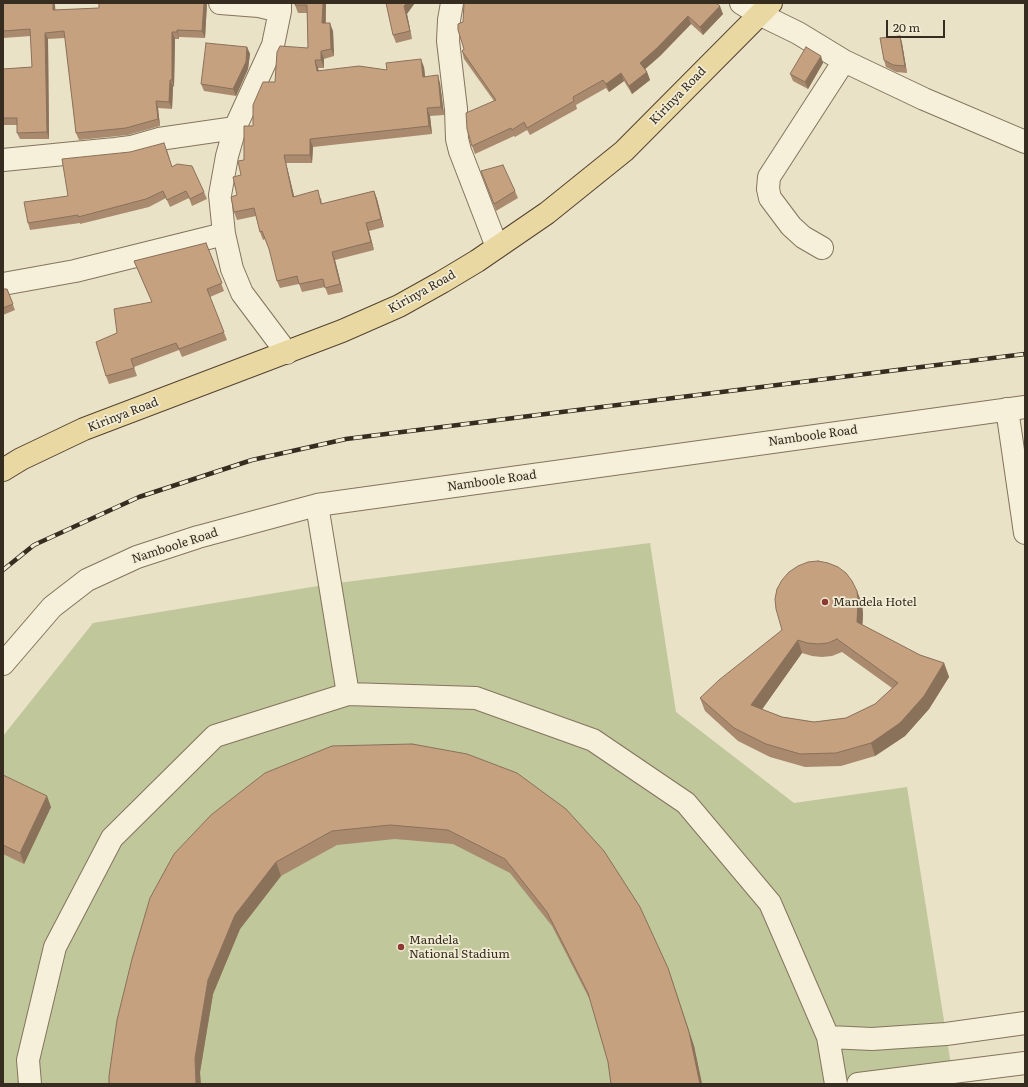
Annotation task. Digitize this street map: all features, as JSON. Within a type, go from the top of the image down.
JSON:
[{"type":"main road","name":"Kirinya Road","points":[[3,470],[20,459],[84,430],[342,331],[399,306],[442,282],[547,213],[624,151],[757,7]]},
{"type":"street","points":[[220,3],[280,7],[273,45],[235,128],[227,156],[220,195],[224,234],[232,269],[242,293],[287,353]]},
{"type":"street","points":[[452,3],[449,20],[448,41],[456,109],[457,139],[460,151],[497,247]]},
{"type":"street","points":[[757,7],[844,61],[924,99],[1025,142]]},
{"type":"street","points":[[822,248],[803,237],[791,226],[770,198],[768,189],[769,176],[844,61]]},
{"type":"street","points":[[3,160],[115,150],[159,139],[235,128]]},
{"type":"street","points":[[3,284],[75,271],[224,234]]},
{"type":"street","points":[[1016,408],[1025,532]]},
{"type":"street","name":"Namboole Road","points":[[3,664],[52,607],[87,580],[145,554],[198,537],[316,505],[1016,408]]},
{"type":"street","points":[[316,505],[348,694]]},
{"type":"street","points":[[30,1084],[28,1060],[55,947],[112,838],[215,736],[348,694],[476,698],[593,740],[686,803],[770,904],[828,1037],[836,1084]]},
{"type":"street","points":[[828,1037],[872,1039],[938,1034],[1025,1023]]},
{"type":"street","points":[[858,1084],[1025,1063]]},
{"type":"green space","points":[[650,543],[676,712],[794,803],[907,787],[954,1084],[3,1084],[3,736],[93,623],[330,584]]},
{"type":"building","points":[[3,3],[53,3],[53,10],[99,8],[99,3],[204,3],[202,31],[177,30],[177,32],[172,32],[172,80],[170,80],[169,102],[156,101],[158,119],[126,128],[76,133],[64,31],[45,33],[47,132],[17,133],[17,118],[3,118],[3,69],[32,67],[30,29],[3,31]]},
{"type":"building","points":[[295,3],[323,3],[322,23],[330,23],[331,49],[321,51],[321,60],[315,60],[317,71],[359,66],[387,70],[386,63],[421,59],[423,77],[438,75],[441,107],[427,108],[429,126],[310,139],[310,155],[284,155],[293,197],[318,190],[321,204],[374,191],[381,219],[366,223],[371,242],[332,252],[340,284],[325,288],[323,279],[299,284],[297,276],[277,281],[269,249],[262,231],[260,232],[254,208],[234,212],[231,197],[237,195],[233,177],[241,175],[238,161],[244,160],[244,126],[253,126],[253,105],[263,82],[275,82],[277,52],[280,46],[308,48],[307,5],[295,5]]},
{"type":"building","points":[[386,3],[407,3],[404,6],[410,31],[393,35]]},
{"type":"building","points":[[464,3],[716,3],[720,6],[700,27],[688,16],[640,63],[647,72],[629,86],[621,73],[606,84],[603,80],[573,97],[574,101],[527,128],[524,122],[512,130],[511,128],[472,146],[467,129],[466,113],[496,100],[462,51],[464,49],[458,30],[458,24],[463,22]]},
{"type":"building","points":[[900,36],[905,66],[893,65],[884,60],[880,38]]},
{"type":"building","points":[[206,43],[247,47],[246,62],[233,89],[201,84]]},
{"type":"building","points":[[806,47],[821,56],[805,82],[790,74]]},
{"type":"building","points":[[164,143],[172,167],[177,164],[192,166],[204,192],[190,199],[186,191],[167,200],[163,191],[146,199],[78,217],[78,215],[28,223],[24,202],[68,196],[62,159],[130,152]]},
{"type":"building","points":[[503,165],[515,191],[494,204],[481,171]]},
{"type":"building","points":[[206,243],[222,283],[207,289],[224,332],[179,349],[176,343],[131,359],[134,368],[106,376],[96,342],[117,333],[114,309],[152,302],[134,261]]},
{"type":"building","points":[[3,289],[7,289],[13,304],[3,308]]},
{"type":"building","points":[[818,561],[828,563],[838,567],[846,573],[857,591],[857,622],[920,655],[944,663],[924,696],[900,723],[871,743],[836,753],[800,754],[766,744],[734,728],[700,698],[719,680],[782,630],[776,609],[775,599],[777,589],[789,572],[808,562]],"holes":[[[837,639],[898,683],[875,704],[846,718],[814,722],[782,717],[751,705],[798,640],[818,644],[828,643]]]},
{"type":"building","points":[[412,744],[467,754],[517,773],[566,809],[604,851],[640,907],[668,968],[689,1032],[700,1084],[611,1084],[608,1062],[588,993],[547,912],[505,859],[448,830],[390,825],[332,831],[276,862],[235,915],[208,980],[195,1058],[196,1084],[109,1084],[117,1020],[132,959],[150,898],[174,854],[211,815],[265,773],[332,746]]},
{"type":"building","points":[[3,775],[47,796],[20,853],[3,845]]},
{"type":"railway","points":[[3,570],[34,545],[139,497],[252,460],[346,439],[1025,354]]},
{"type":"place","name":"Mandela Hotel","points":[[825,602]]},
{"type":"place","name":"Mandela National Stadium","points":[[401,947]]}]
